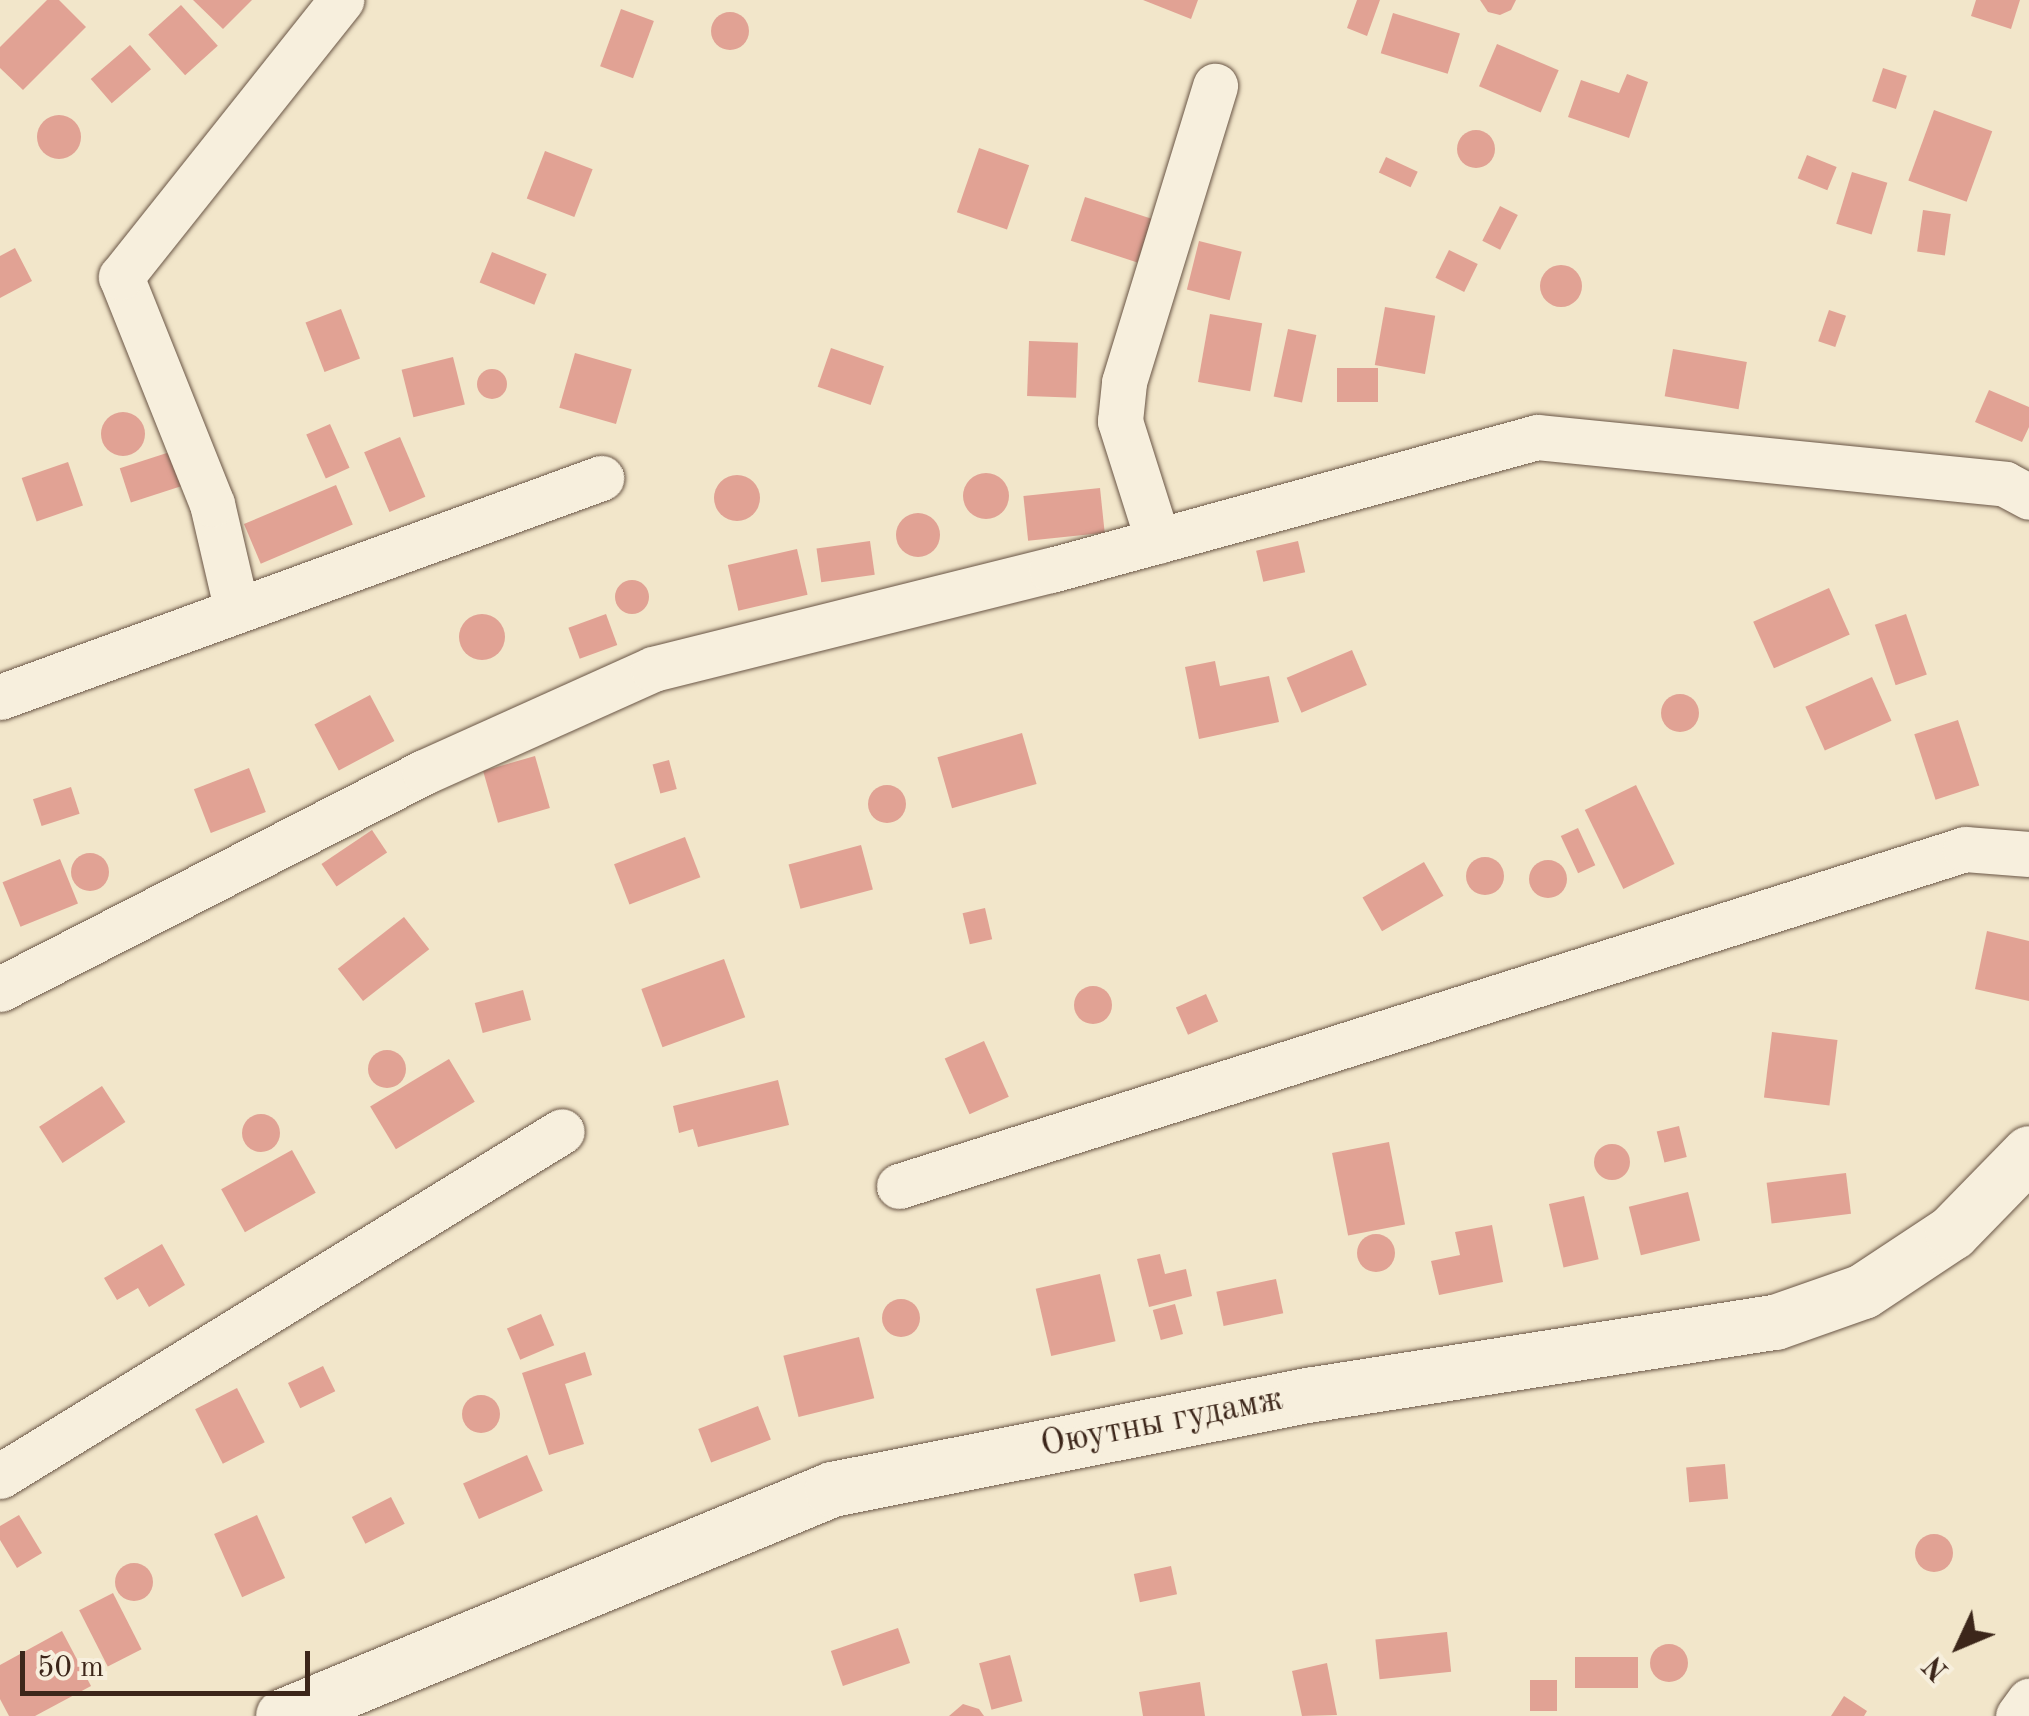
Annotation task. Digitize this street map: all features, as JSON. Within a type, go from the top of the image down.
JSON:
[{"type":"street","points":[[236,607],[212,504],[121,278],[341,0]]},
{"type":"street","points":[[1158,541],[1120,422],[1124,382],[1215,86]]},
{"type":"street","points":[[0,989],[424,772],[653,669],[1158,541],[1537,438],[2005,484],[2029,497]]},
{"type":"street","points":[[0,697],[236,607],[601,478]]},
{"type":"street","points":[[900,1186],[1965,849],[2029,854]]},
{"type":"street","points":[[0,1476],[562,1132]]},
{"type":"street","name":"Оюутны гудамж","points":[[283,1716],[832,1488],[1307,1394],[1776,1322],[1863,1291],[1952,1232],[2026,1171]]},
{"type":"street","points":[[2018,1716],[2029,1702]]},
{"type":"building","points":[[47,0],[59,0],[86,27],[23,90],[0,68],[0,47]]},
{"type":"building","points":[[193,0],[252,0],[223,29]]},
{"type":"building","points":[[1143,0],[1198,0],[1191,19]]},
{"type":"building","points":[[1357,0],[1380,0],[1367,36],[1347,28]]},
{"type":"building","points":[[1480,0],[1516,0],[1511,10],[1500,15],[1488,12]]},
{"type":"building","points":[[1976,0],[2020,0],[2011,29],[1971,16]]},
{"type":"building","points":[[181,5],[218,46],[185,75],[148,34]]},
{"type":"building","points":[[621,9],[654,21],[633,78],[600,66]]},
{"type":"building","points":[[730,12],[743,18],[749,31],[743,44],[730,50],[717,44],[711,31],[717,18]]},
{"type":"building","points":[[1393,13],[1460,33],[1448,74],[1381,53]]},
{"type":"building","points":[[1497,44],[1559,70],[1541,113],[1479,86]]},
{"type":"building","points":[[130,45],[151,69],[112,103],[91,79]]},
{"type":"building","points":[[1883,68],[1907,76],[1896,109],[1872,101]]},
{"type":"building","points":[[1627,74],[1648,82],[1629,138],[1568,117],[1581,80],[1619,93]]},
{"type":"building","points":[[1934,110],[1992,131],[1967,202],[1908,180]]},
{"type":"building","points":[[59,115],[74,122],[81,137],[74,152],[59,159],[44,152],[37,137],[44,122]]},
{"type":"building","points":[[1476,130],[1489,136],[1495,149],[1489,162],[1476,168],[1463,162],[1457,149],[1463,136]]},
{"type":"building","points":[[979,148],[1029,165],[1007,230],[957,212]]},
{"type":"building","points":[[545,151],[593,169],[574,217],[527,199]]},
{"type":"building","points":[[1807,155],[1837,167],[1827,190],[1798,178]]},
{"type":"building","points":[[1386,157],[1418,172],[1411,187],[1379,172]]},
{"type":"building","points":[[1852,172],[1887,183],[1872,234],[1836,224]]},
{"type":"building","points":[[1085,197],[1152,219],[1137,262],[1071,241]]},
{"type":"building","points":[[1500,206],[1518,215],[1500,250],[1482,241]]},
{"type":"building","points":[[1923,210],[1951,214],[1945,255],[1917,252]]},
{"type":"building","points":[[1199,241],[1242,252],[1230,300],[1187,290]]},
{"type":"building","points":[[15,248],[32,281],[0,298],[0,256]]},
{"type":"building","points":[[1449,250],[1478,264],[1464,292],[1435,278]]},
{"type":"building","points":[[492,252],[547,274],[534,305],[480,283]]},
{"type":"building","points":[[1561,265],[1576,271],[1582,286],[1576,301],[1561,307],[1546,301],[1540,286],[1546,271]]},
{"type":"building","points":[[1385,307],[1435,316],[1425,374],[1375,365]]},
{"type":"building","points":[[341,309],[360,358],[325,372],[306,323]]},
{"type":"building","points":[[1829,310],[1846,316],[1835,347],[1818,341]]},
{"type":"building","points":[[1210,314],[1262,323],[1250,391],[1198,382]]},
{"type":"building","points":[[1288,329],[1316,335],[1302,403],[1274,396]]},
{"type":"building","points":[[1029,341],[1078,343],[1076,398],[1027,396]]},
{"type":"building","points":[[831,348],[884,366],[871,405],[818,387]]},
{"type":"building","points":[[1673,349],[1747,362],[1739,409],[1665,396]]},
{"type":"building","points":[[575,353],[632,369],[616,424],[559,408]]},
{"type":"building","points":[[453,357],[465,405],[413,417],[402,370]]},
{"type":"building","points":[[1337,368],[1378,368],[1378,402],[1337,402]]},
{"type":"building","points":[[492,369],[503,373],[507,384],[503,395],[492,399],[481,395],[477,384],[481,373]]},
{"type":"building","points":[[1989,390],[2029,407],[2029,427],[2022,442],[1975,422]]},
{"type":"building","points":[[123,412],[138,419],[145,434],[138,449],[123,456],[108,449],[101,434],[108,419]]},
{"type":"building","points":[[330,424],[350,468],[326,478],[306,435]]},
{"type":"building","points":[[400,437],[425,497],[389,512],[364,452]]},
{"type":"building","points":[[173,451],[184,485],[131,503],[120,468]]},
{"type":"building","points":[[68,462],[83,505],[37,521],[22,478]]},
{"type":"building","points":[[986,473],[1002,480],[1009,496],[1002,512],[986,519],[970,512],[963,496],[970,480]]},
{"type":"building","points":[[737,475],[753,482],[760,498],[753,514],[737,521],[721,514],[714,498],[721,482]]},
{"type":"building","points":[[336,485],[353,525],[261,564],[244,524]]},
{"type":"building","points":[[1100,488],[1105,533],[1028,541],[1023,496]]},
{"type":"building","points":[[918,513],[934,519],[940,535],[934,551],[918,557],[902,551],[896,535],[902,519]]},
{"type":"building","points":[[870,541],[875,575],[821,582],[817,549]]},
{"type":"building","points":[[1298,541],[1305,572],[1263,582],[1256,551]]},
{"type":"building","points":[[797,549],[808,595],[738,611],[728,565]]},
{"type":"building","points":[[632,580],[644,585],[649,597],[644,609],[632,614],[620,609],[615,597],[620,585]]},
{"type":"building","points":[[1829,588],[1850,635],[1774,668],[1753,622]]},
{"type":"building","points":[[482,614],[498,621],[505,637],[498,653],[482,660],[466,653],[459,637],[466,621]]},
{"type":"building","points":[[606,614],[617,645],[580,659],[568,628]]},
{"type":"building","points":[[1906,614],[1927,675],[1896,685],[1875,625]]},
{"type":"building","points":[[1352,650],[1367,685],[1301,713],[1287,678]]},
{"type":"building","points":[[1215,661],[1220,686],[1269,676],[1279,722],[1199,739],[1185,667]]},
{"type":"building","points":[[1872,677],[1892,721],[1825,751],[1805,707]]},
{"type":"building","points":[[1680,694],[1693,700],[1699,713],[1693,726],[1680,732],[1667,726],[1661,713],[1667,700]]},
{"type":"building","points":[[370,695],[394,741],[339,770],[314,725]]},
{"type":"building","points":[[1958,720],[1979,786],[1936,800],[1914,734]]},
{"type":"building","points":[[1022,733],[1037,784],[952,808],[937,757]]},
{"type":"building","points":[[535,756],[550,808],[498,823],[483,771]]},
{"type":"building","points":[[669,760],[677,789],[660,793],[653,764]]},
{"type":"building","points":[[249,768],[266,812],[211,833],[194,789]]},
{"type":"building","points":[[887,785],[900,791],[906,804],[900,817],[887,823],[874,817],[868,804],[874,791]]},
{"type":"building","points":[[1636,785],[1675,864],[1623,889],[1585,810]]},
{"type":"building","points":[[71,787],[80,814],[42,826],[33,799]]},
{"type":"building","points":[[1578,828],[1595,865],[1578,873],[1561,836]]},
{"type":"building","points":[[372,830],[387,852],[337,886],[321,864]]},
{"type":"building","points":[[685,837],[700,877],[629,904],[614,864]]},
{"type":"building","points":[[861,845],[873,889],[800,909],[789,864]]},
{"type":"building","points":[[90,853],[103,859],[109,872],[103,885],[90,891],[77,885],[71,872],[77,859]]},
{"type":"building","points":[[1485,857],[1498,863],[1504,876],[1498,889],[1485,895],[1472,889],[1466,876],[1472,863]]},
{"type":"building","points":[[60,859],[78,904],[20,927],[3,882]]},
{"type":"building","points":[[1548,860],[1561,866],[1567,879],[1561,892],[1548,898],[1535,892],[1529,879],[1535,866]]},
{"type":"building","points":[[1424,862],[1444,896],[1382,931],[1363,897]]},
{"type":"building","points":[[985,908],[992,939],[970,944],[963,913]]},
{"type":"building","points":[[404,917],[429,949],[363,1001],[338,969]]},
{"type":"building","points":[[1987,931],[2029,941],[2029,1001],[1975,989]]},
{"type":"building","points":[[724,959],[745,1017],[663,1047],[641,989]]},
{"type":"building","points":[[1093,986],[1106,992],[1112,1005],[1106,1018],[1093,1024],[1080,1018],[1074,1005],[1080,992]]},
{"type":"building","points":[[523,990],[531,1020],[483,1033],[475,1003]]},
{"type":"building","points":[[1206,994],[1218,1021],[1188,1035],[1176,1007]]},
{"type":"building","points":[[1772,1032],[1838,1040],[1829,1106],[1764,1098]]},
{"type":"building","points":[[984,1041],[1009,1097],[970,1114],[945,1058]]},
{"type":"building","points":[[387,1050],[400,1056],[406,1069],[400,1082],[387,1088],[374,1082],[368,1069],[374,1056]]},
{"type":"building","points":[[449,1059],[475,1102],[396,1149],[370,1106]]},
{"type":"building","points":[[778,1080],[789,1125],[698,1147],[693,1129],[679,1133],[673,1106]]},
{"type":"building","points":[[102,1086],[125,1122],[63,1163],[39,1127]]},
{"type":"building","points":[[261,1114],[274,1120],[280,1133],[274,1146],[261,1152],[248,1146],[242,1133],[248,1120]]},
{"type":"building","points":[[1679,1126],[1687,1157],[1664,1163],[1657,1132]]},
{"type":"building","points":[[1389,1142],[1405,1224],[1348,1236],[1332,1153]]},
{"type":"building","points":[[1612,1144],[1625,1149],[1630,1162],[1625,1175],[1612,1180],[1599,1175],[1594,1162],[1599,1149]]},
{"type":"building","points":[[292,1150],[316,1193],[245,1232],[221,1189]]},
{"type":"building","points":[[1846,1173],[1851,1214],[1772,1223],[1767,1183]]},
{"type":"building","points":[[1688,1192],[1700,1241],[1641,1255],[1629,1207]]},
{"type":"building","points":[[1584,1196],[1599,1259],[1564,1267],[1549,1204]]},
{"type":"building","points":[[1492,1225],[1503,1282],[1439,1295],[1431,1261],[1460,1255],[1455,1232]]},
{"type":"building","points":[[1376,1234],[1389,1240],[1395,1253],[1389,1266],[1376,1272],[1363,1266],[1357,1253],[1363,1240]]},
{"type":"building","points":[[162,1244],[185,1285],[149,1307],[138,1288],[117,1300],[104,1278]]},
{"type":"building","points":[[1160,1254],[1165,1274],[1186,1269],[1192,1296],[1149,1307],[1137,1259]]},
{"type":"building","points":[[1100,1274],[1116,1341],[1051,1356],[1036,1289]]},
{"type":"building","points":[[1276,1279],[1283,1313],[1224,1326],[1216,1292]]},
{"type":"building","points":[[901,1299],[914,1305],[920,1318],[914,1331],[901,1337],[888,1331],[882,1318],[888,1305]]},
{"type":"building","points":[[1175,1304],[1183,1334],[1161,1340],[1153,1310]]},
{"type":"building","points":[[541,1314],[554,1345],[520,1360],[507,1328]]},
{"type":"building","points":[[859,1337],[874,1398],[799,1417],[783,1356]]},
{"type":"building","points":[[585,1352],[592,1375],[565,1384],[584,1444],[549,1455],[522,1373]]},
{"type":"building","points":[[323,1366],[335,1391],[300,1408],[288,1383]]},
{"type":"building","points":[[237,1388],[265,1442],[223,1464],[195,1409]]},
{"type":"building","points":[[481,1395],[494,1401],[500,1414],[494,1427],[481,1433],[468,1427],[462,1414],[468,1401]]},
{"type":"building","points":[[758,1406],[771,1440],[711,1463],[698,1429]]},
{"type":"building","points":[[527,1455],[543,1491],[479,1519],[463,1483]]},
{"type":"building","points":[[1725,1464],[1728,1499],[1689,1502],[1686,1467]]},
{"type":"building","points":[[391,1497],[405,1524],[365,1544],[352,1517]]},
{"type":"building","points":[[19,1515],[42,1553],[17,1568],[0,1540],[0,1526]]},
{"type":"building","points":[[257,1515],[285,1578],[242,1597],[214,1534]]},
{"type":"building","points":[[1934,1534],[1948,1539],[1953,1553],[1948,1567],[1934,1572],[1920,1567],[1915,1553],[1920,1539]]},
{"type":"building","points":[[134,1563],[147,1569],[153,1582],[147,1595],[134,1601],[121,1595],[115,1582],[121,1569]]},
{"type":"building","points":[[1171,1566],[1177,1594],[1140,1602],[1134,1574]]},
{"type":"building","points":[[113,1593],[142,1649],[108,1666],[79,1610]]},
{"type":"building","points":[[898,1628],[910,1663],[843,1686],[831,1651]]},
{"type":"building","points":[[62,1631],[91,1686],[35,1716],[9,1716],[0,1699],[0,1665]]},
{"type":"building","points":[[1447,1632],[1451,1672],[1380,1679],[1375,1640]]},
{"type":"building","points":[[1669,1644],[1683,1649],[1688,1663],[1683,1677],[1669,1682],[1655,1677],[1650,1663],[1655,1649]]},
{"type":"building","points":[[1010,1655],[1022,1701],[992,1710],[979,1663]]},
{"type":"building","points":[[1575,1657],[1638,1657],[1638,1688],[1575,1688]]},
{"type":"building","points":[[1327,1663],[1337,1715],[1302,1716],[1292,1671]]},
{"type":"building","points":[[1530,1680],[1557,1680],[1557,1711],[1530,1711]]},
{"type":"building","points":[[1200,1682],[1205,1716],[1143,1716],[1139,1692]]},
{"type":"building","points":[[1844,1696],[1867,1711],[1864,1716],[1831,1716]]},
{"type":"building","points":[[963,1704],[979,1709],[984,1716],[949,1716]]}]
